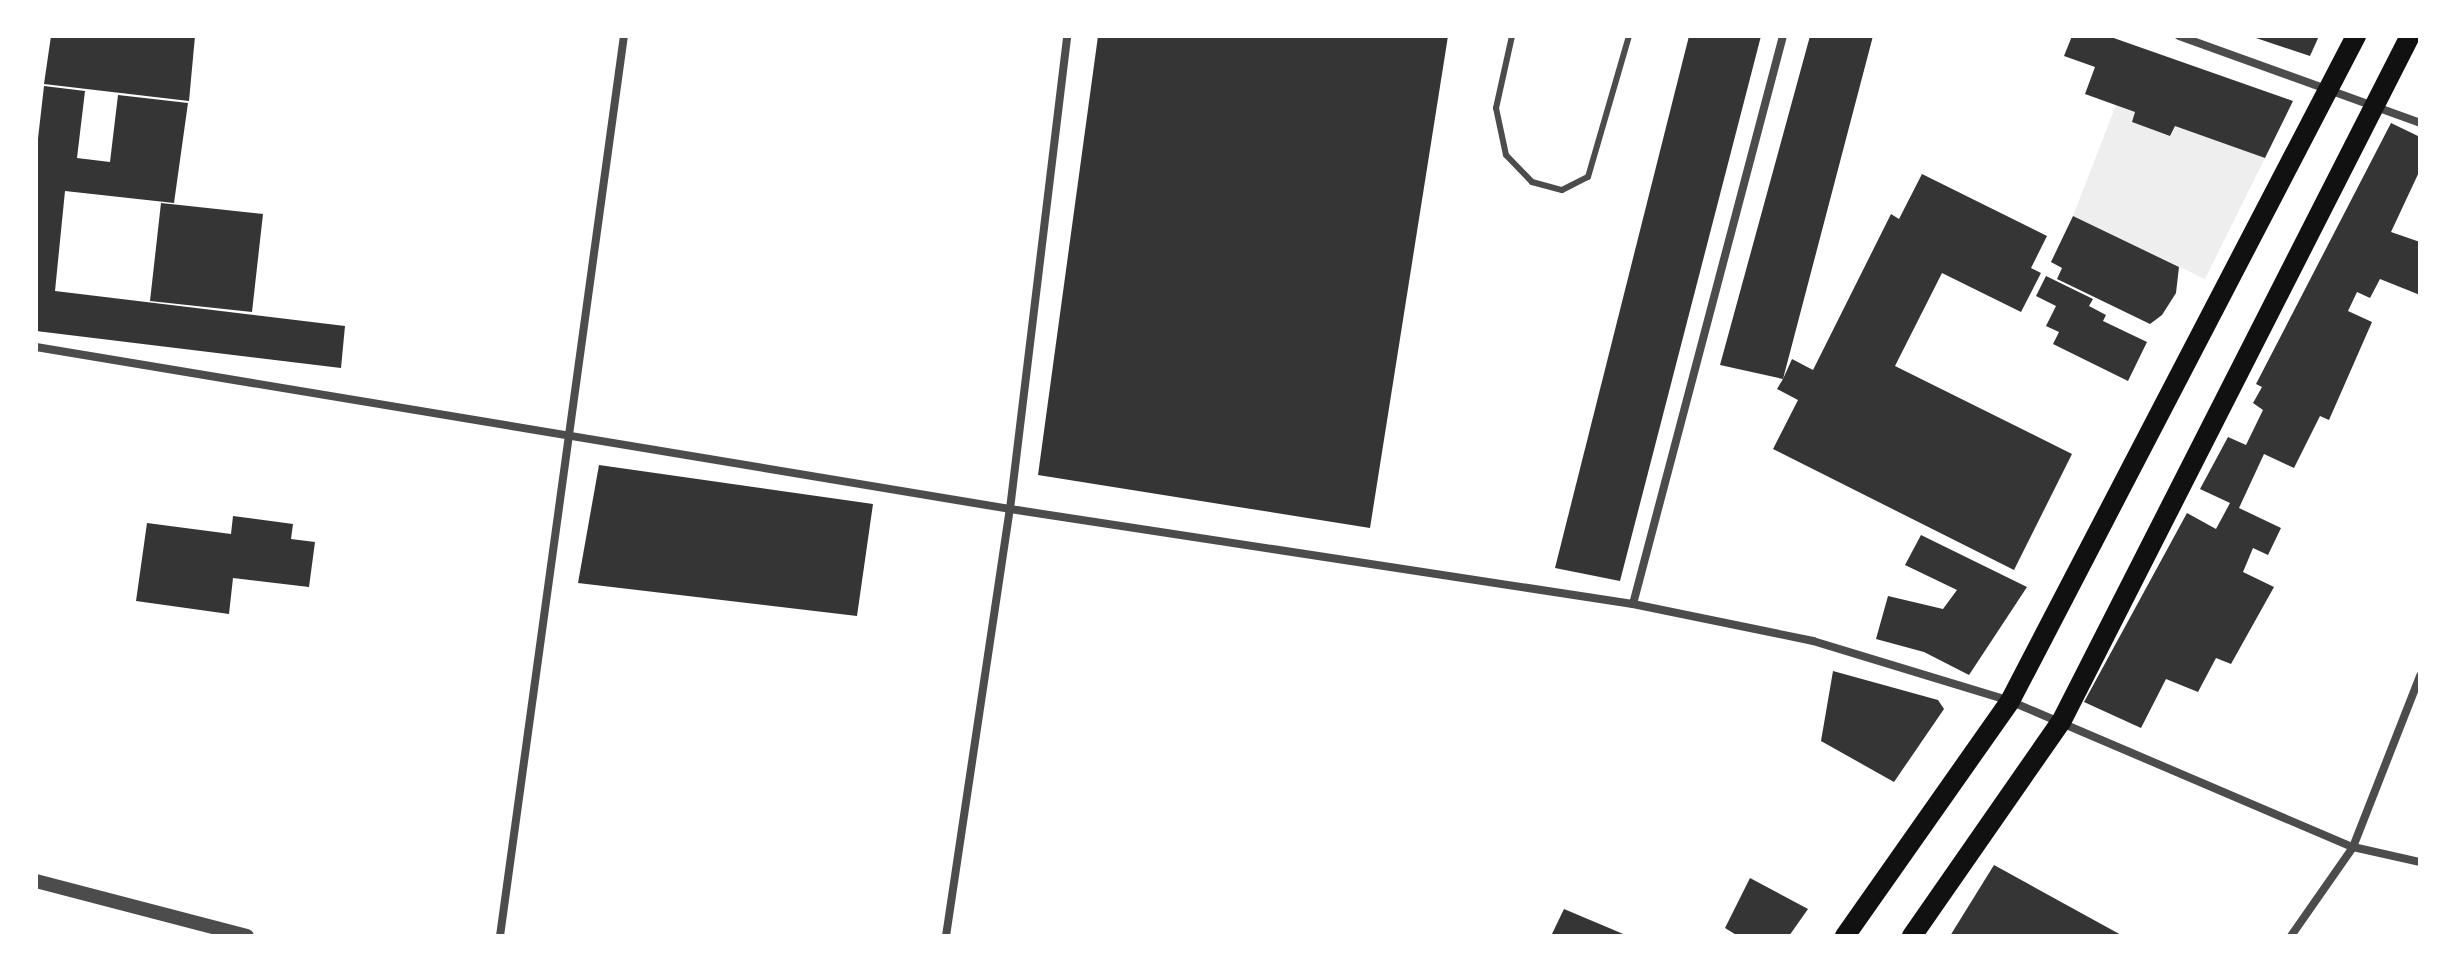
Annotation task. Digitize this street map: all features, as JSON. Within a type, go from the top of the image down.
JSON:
[{"type":"main road","points":[[1845,936],[2010,701],[2102,517],[2331,90],[2356,36]]},
{"type":"main road","points":[[1912,936],[2061,722],[2410,36]]},
{"type":"street","points":[[500,936],[624,36]]},
{"type":"street","points":[[946,936],[1010,509],[1067,36]]},
{"type":"street","points":[[1633,604],[1783,36]]},
{"type":"street","points":[[2179,36],[2420,123]]},
{"type":"street","points":[[36,347],[1010,509],[1633,604],[1813,641],[2010,701],[2353,847],[2420,862]]},
{"type":"street","points":[[2291,936],[2353,847],[2420,676]]},
{"type":"street","points":[[36,881],[247,936]]},
{"type":"lane","points":[[1512,36],[1496,108],[1506,155],[1532,182],[1562,190],[1588,177],[1629,36]]},
{"type":"shaded area","points":[[2116,105],[2135,112],[2132,122],[2170,136],[2175,126],[2265,158],[2205,279],[2073,216]]},
{"type":"building","points":[[51,36],[195,36],[189,101],[44,84]]},
{"type":"building","points":[[1098,36],[1448,36],[1370,528],[1038,475]]},
{"type":"building","points":[[1689,36],[1761,36],[1620,581],[1555,568]]},
{"type":"building","points":[[1810,36],[1873,36],[1783,379],[1720,365]]},
{"type":"building","points":[[2072,36],[2108,36],[2293,101],[2265,158],[2175,126],[2170,136],[2132,122],[2135,112],[2085,94],[2095,67],[2064,56]]},
{"type":"building","points":[[2250,36],[2319,36],[2310,56]]},
{"type":"building","points":[[44,86],[85,91],[77,158],[110,162],[118,95],[188,103],[174,203],[65,191],[55,291],[345,326],[341,368],[36,331],[36,156]]},
{"type":"building","points":[[2391,123],[2420,137],[2420,170],[2391,232],[2420,242],[2420,295],[2380,279],[2370,298],[2357,292],[2348,311],[2372,322],[2329,420],[2320,416],[2294,468],[2264,454],[2239,508],[2281,528],[2268,555],[2253,548],[2243,572],[2274,587],[2231,664],[2216,658],[2198,692],[2166,679],[2141,728],[2084,702],[2187,513],[2216,529],[2230,503],[2200,489],[2228,437],[2246,445],[2263,410],[2253,403],[2262,387],[2256,384]]},
{"type":"building","points":[[1922,174],[2047,236],[2031,268],[2041,273],[2021,312],[1942,273],[1895,366],[2072,454],[2014,570],[1773,449],[1798,400],[1777,389],[1792,359],[1813,370],[1891,214],[1899,219]]},
{"type":"building","points":[[161,203],[263,214],[252,312],[150,301]]},
{"type":"building","points":[[2073,216],[2179,267],[2176,293],[2162,315],[2150,324],[2057,279],[2062,268],[2051,262]]},
{"type":"building","points":[[2046,276],[2093,299],[2089,306],[2106,315],[2103,321],[2147,342],[2128,381],[2053,344],[2059,332],[2046,326],[2056,306],[2036,296]]},
{"type":"building","points":[[599,465],[873,504],[857,616],[578,583]]},
{"type":"building","points":[[233,516],[293,524],[291,539],[315,542],[309,587],[233,578],[229,614],[136,601],[147,523],[231,534]]},
{"type":"building","points":[[1921,535],[2027,587],[1969,675],[1924,652],[1876,639],[1888,596],[1943,609],[1957,590],[1905,565]]},
{"type":"building","points":[[1833,671],[1938,700],[1944,709],[1894,782],[1821,741]]},
{"type":"building","points":[[1994,865],[2123,936],[1950,936]]},
{"type":"building","points":[[1750,878],[1808,909],[1789,936],[1738,936],[1725,928]]},
{"type":"building","points":[[1564,909],[1628,936],[1551,936]]}]
